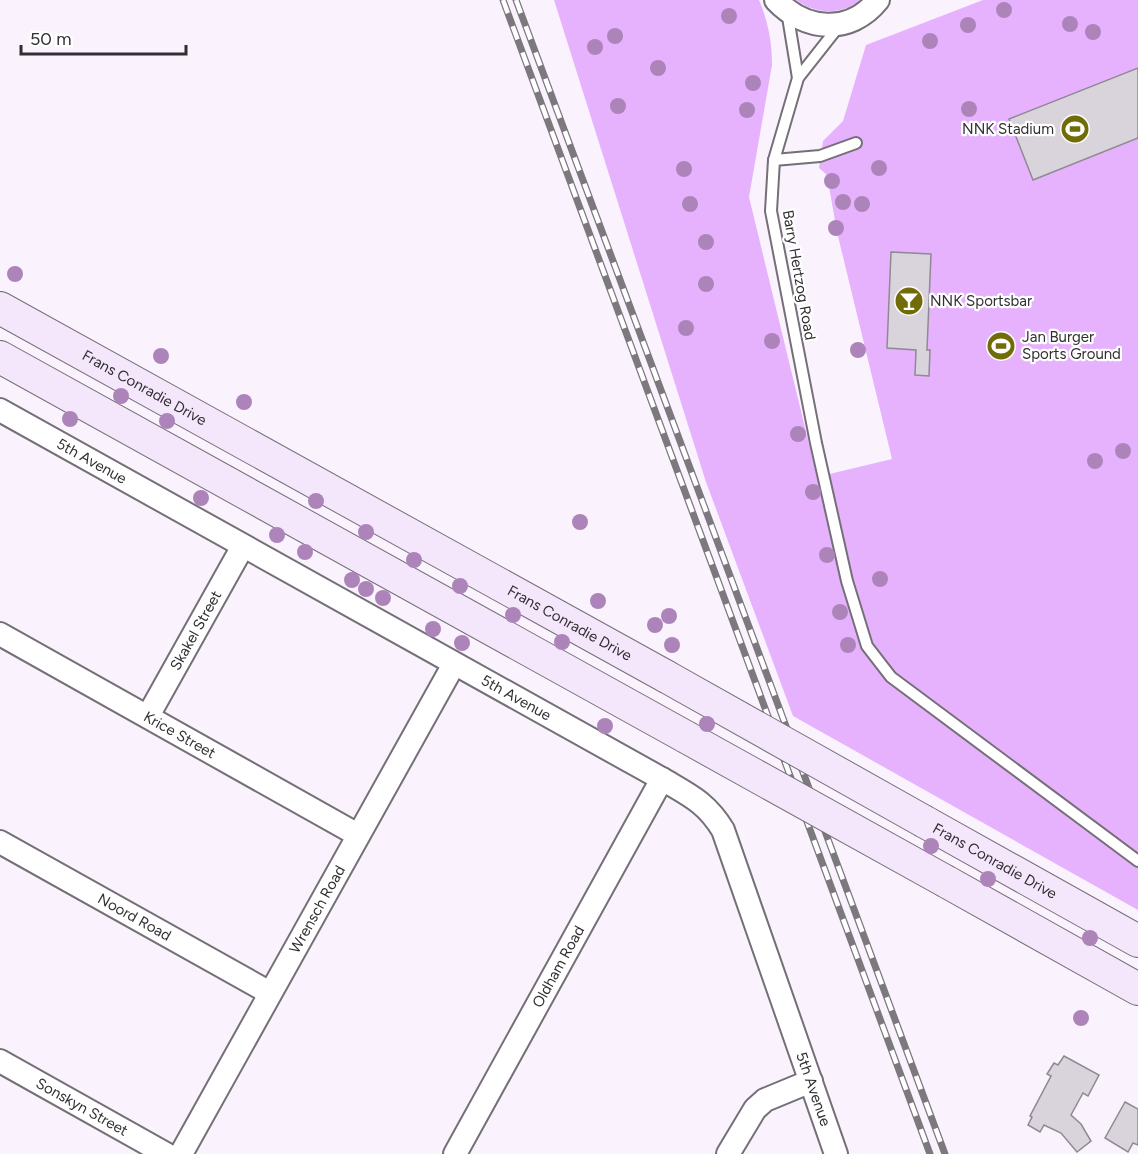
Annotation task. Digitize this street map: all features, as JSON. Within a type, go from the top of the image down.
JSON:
[{"type":"main road","name":"Frans Conradie Drive","points":[[0,308],[1138,941]]},
{"type":"main road","points":[[0,357],[1138,989]]},
{"type":"street","points":[[781,5],[803,21],[822,25],[841,24],[858,18],[873,7],[878,0]]},
{"type":"street","name":"5th Avenue","points":[[0,410],[662,779],[714,814],[723,830],[836,1154]]},
{"type":"street","name":"Skakel Street","points":[[148,716],[243,546]]},
{"type":"street","name":"Krice Street","points":[[0,634],[358,835]]},
{"type":"street","name":"Wrensch Road","points":[[181,1154],[454,664]]},
{"type":"street","name":"Oldham Road","points":[[454,1154],[662,779]]},
{"type":"street","name":"Noord Road","points":[[0,842],[270,993]]},
{"type":"street","name":"Sonskyn Street","points":[[0,1061],[166,1154]]},
{"type":"street","points":[[728,1154],[755,1108],[765,1100],[811,1081]]},
{"type":"lane","name":"Barry Hertzog Road","points":[[781,5],[798,78]]},
{"type":"lane","name":"Barry Hertzog Road","points":[[841,24],[798,78],[774,160],[771,211],[816,443],[862,634],[882,668],[900,685],[1138,861]]},
{"type":"lane","points":[[774,160],[820,156],[856,143]]},
{"type":"shaded area","name":"Jan Burger Sports Ground","points":[[554,0],[759,0],[769,32],[772,65],[749,197],[817,477],[892,459],[837,232],[827,175],[819,168],[823,141],[843,121],[866,45],[983,0],[1138,0],[1138,910],[793,716],[706,482]]},
{"type":"shaded area","points":[[796,0],[860,0],[845,9],[828,11],[811,8]]},
{"type":"building","name":"NNK Stadium","points":[[1138,68],[1138,138],[1033,180],[1009,119]]},
{"type":"building","name":"NNK Sportsbar","points":[[891,252],[931,254],[927,350],[930,350],[929,376],[915,375],[916,350],[887,348]]},
{"type":"building","points":[[1064,1056],[1099,1075],[1088,1096],[1083,1093],[1071,1115],[1081,1124],[1091,1141],[1077,1152],[1061,1133],[1044,1125],[1040,1132],[1028,1125],[1032,1117],[1030,1116],[1051,1076],[1047,1074],[1054,1063],[1058,1065]]},
{"type":"building","points":[[1125,1102],[1138,1109],[1138,1145],[1133,1143],[1128,1152],[1105,1138]]},
{"type":"railway","points":[[503,0],[930,1154]]},
{"type":"railway","points":[[516,0],[945,1154]]},
{"type":"place","name":"NNK Stadium","points":[[1075,129]]},
{"type":"place","name":"NNK Sportsbar","points":[[909,301]]},
{"type":"place","name":"Jan Burger Sports Ground","points":[[1001,346]]}]
